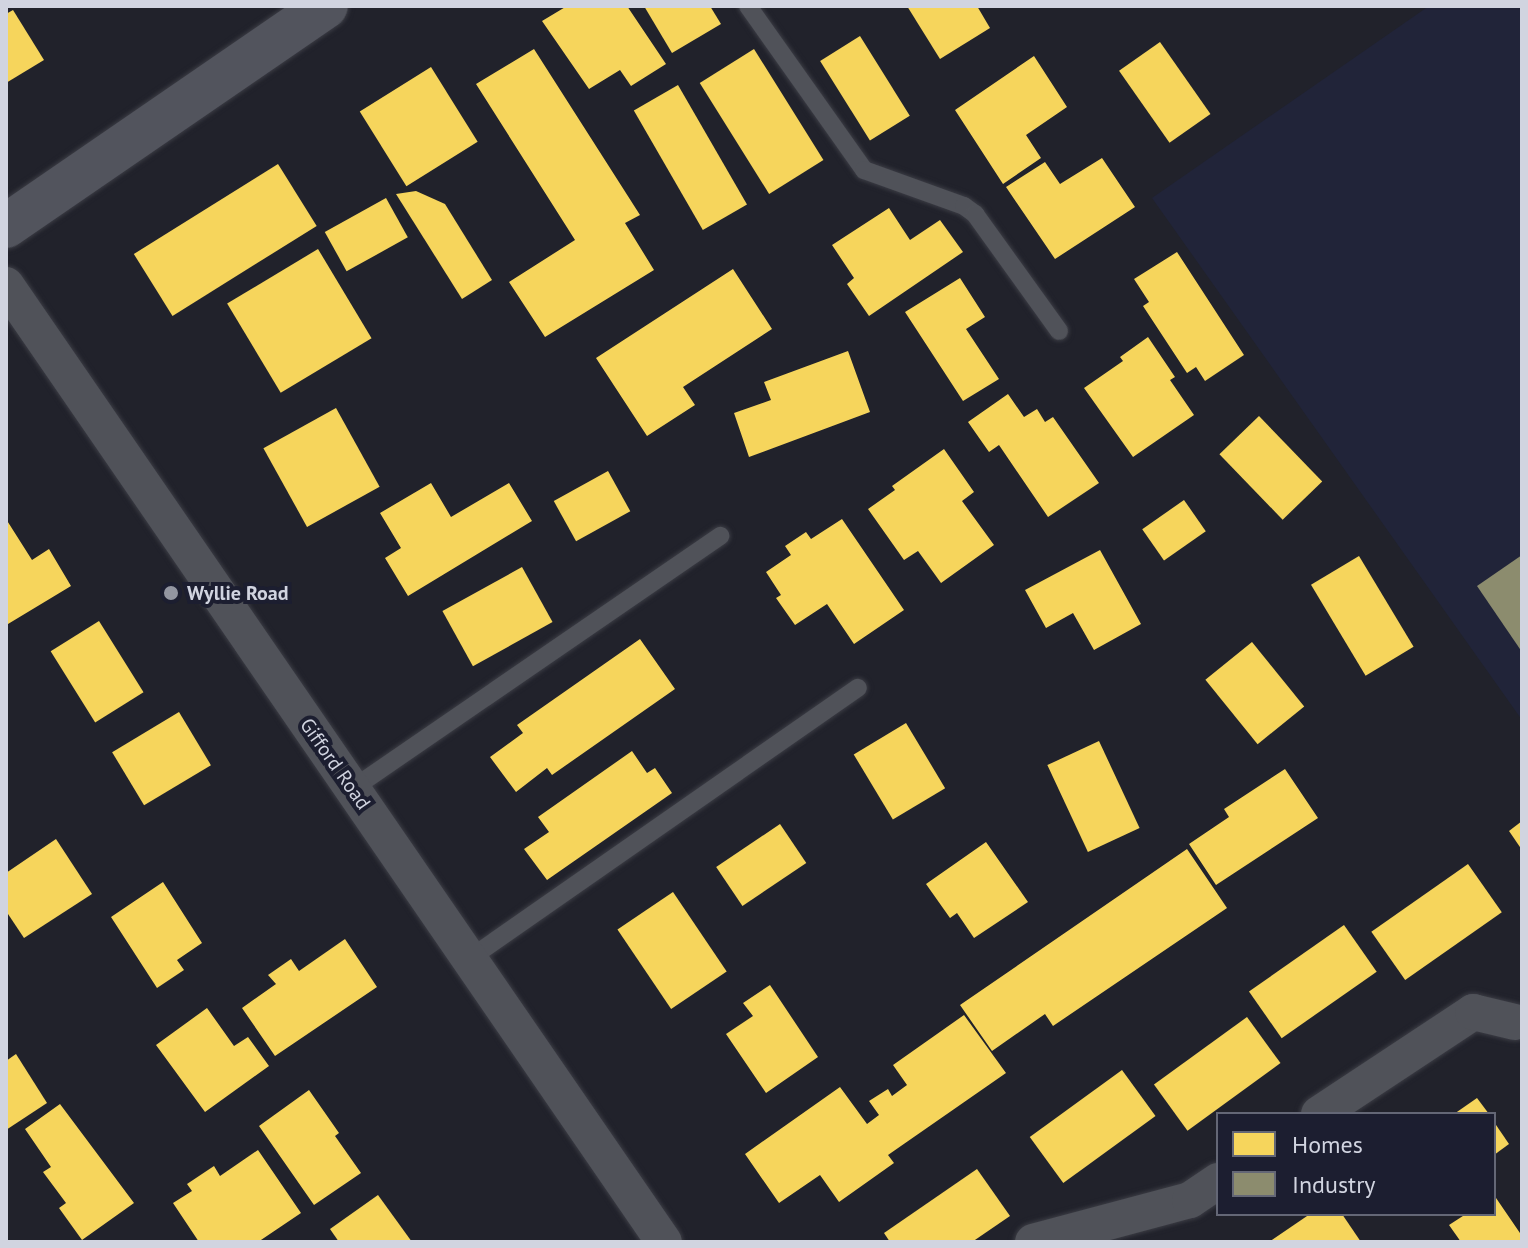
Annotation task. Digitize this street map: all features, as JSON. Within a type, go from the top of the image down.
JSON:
[{"type":"main road","points":[[6,226],[326,6]]},
{"type":"street","name":"Gifford Road","points":[[6,285],[664,1242]]},
{"type":"street","points":[[1322,1112],[1473,1012],[1515,1022]]},
{"type":"street","points":[[1033,1242],[1190,1200],[1216,1182]]},
{"type":"lane","points":[[748,6],[858,164],[874,176],[952,201],[975,214],[1059,331]]},
{"type":"lane","points":[[352,789],[720,536]]},
{"type":"lane","points":[[469,959],[858,688]]},
{"type":"shaded area","points":[[1429,6],[1522,6],[1522,720],[1152,198]]},
{"type":"building: Homes","points":[[567,6],[627,6],[666,64],[631,86],[620,70],[589,89],[542,21]]},
{"type":"building: Homes","points":[[644,6],[710,6],[721,24],[672,53]]},
{"type":"building: Homes","points":[[907,6],[977,6],[990,28],[940,59]]},
{"type":"building: Homes","points":[[13,10],[44,60],[6,83],[6,14]]},
{"type":"building: Homes","points":[[860,36],[910,116],[870,141],[820,61]]},
{"type":"building: Homes","points":[[1160,42],[1210,114],[1170,143],[1119,71]]},
{"type":"building: Homes","points":[[534,49],[640,215],[625,223],[654,270],[545,337],[509,282],[575,240],[476,84]]},
{"type":"building: Homes","points":[[754,49],[823,160],[769,194],[700,83]]},
{"type":"building: Homes","points":[[1034,56],[1067,107],[1026,135],[1041,158],[1003,184],[955,110]]},
{"type":"building: Homes","points":[[431,67],[478,142],[406,186],[360,112]]},
{"type":"building: Homes","points":[[678,85],[747,205],[703,230],[634,110]]},
{"type":"building: Homes","points":[[1102,158],[1135,207],[1055,259],[1006,187],[1045,162],[1060,184]]},
{"type":"building: Homes","points":[[278,164],[317,226],[173,316],[134,254]]},
{"type":"building: Homes","points":[[416,191],[445,204],[492,280],[462,299],[396,194]]},
{"type":"building: Homes","points":[[386,198],[408,237],[347,271],[325,232]]},
{"type":"building: Homes","points":[[889,208],[910,240],[940,220],[963,252],[869,316],[847,284],[854,278],[832,245]]},
{"type":"building: Homes","points":[[318,249],[372,338],[281,393],[227,304]]},
{"type":"building: Homes","points":[[1177,252],[1244,355],[1205,381],[1196,367],[1187,373],[1143,306],[1149,302],[1134,279]]},
{"type":"building: Homes","points":[[733,269],[772,329],[683,387],[695,405],[647,436],[596,358]]},
{"type":"building: Homes","points":[[960,278],[985,317],[966,329],[999,379],[963,401],[905,312]]},
{"type":"building: Homes","points":[[1148,337],[1175,377],[1170,380],[1194,415],[1133,457],[1084,388],[1123,361],[1120,357]]},
{"type":"building: Homes","points":[[848,351],[870,412],[749,457],[734,413],[771,400],[764,382]]},
{"type":"building: Homes","points":[[1008,394],[1024,417],[1037,409],[1045,422],[1053,417],[1099,483],[1048,517],[999,445],[989,452],[968,422]]},
{"type":"building: Homes","points":[[336,408],[380,487],[307,527],[263,448]]},
{"type":"building: Homes","points":[[1259,416],[1322,481],[1283,520],[1219,454]]},
{"type":"building: Homes","points":[[944,449],[974,492],[962,501],[994,545],[941,583],[918,551],[904,560],[868,509],[895,490],[892,486]]},
{"type":"building: Homes","points":[[608,471],[630,511],[576,541],[554,501]]},
{"type":"building: Homes","points":[[431,483],[451,517],[509,483],[532,521],[408,596],[385,558],[401,548],[380,513]]},
{"type":"building: Homes","points":[[1184,500],[1206,531],[1164,560],[1142,529]]},
{"type":"building: Homes","points":[[6,519],[32,560],[49,549],[71,586],[8,624]]},
{"type":"building: Homes","points":[[842,519],[904,610],[854,644],[827,604],[795,625],[776,598],[781,595],[766,572],[791,555],[785,546],[806,532],[811,539]]},
{"type":"building: Homes","points":[[1100,550],[1141,624],[1094,650],[1073,613],[1046,628],[1025,590]]},
{"type":"building: Homes","points":[[1359,556],[1414,647],[1366,676],[1311,585]]},
{"type":"building: Homes","points":[[522,567],[553,622],[473,666],[442,611]]},
{"type":"building: Homes","points":[[99,621],[144,692],[95,722],[51,651]]},
{"type":"building: Homes","points":[[640,639],[675,689],[552,775],[547,768],[516,792],[490,757],[523,733],[517,725]]},
{"type":"building: Homes","points":[[1252,642],[1304,707],[1258,744],[1205,680]]},
{"type":"building: Homes","points":[[179,712],[211,765],[144,805],[112,752]]},
{"type":"building: Homes","points":[[906,723],[945,788],[893,820],[854,754]]},
{"type":"building: Homes","points":[[1099,741],[1140,828],[1088,852],[1047,765]]},
{"type":"building: Homes","points":[[632,751],[647,773],[655,768],[672,793],[547,880],[524,849],[549,832],[538,817]]},
{"type":"building: Homes","points":[[1285,769],[1318,818],[1216,885],[1189,844],[1229,817],[1224,809]]},
{"type":"building: Homes","points":[[1522,821],[1522,850],[1509,831]]},
{"type":"building: Homes","points":[[780,824],[806,863],[742,906],[716,867]]},
{"type":"building: Homes","points":[[56,839],[92,894],[24,938],[6,911],[6,873]]},
{"type":"building: Homes","points":[[986,842],[1028,902],[974,938],[957,913],[950,918],[926,884]]},
{"type":"building: Homes","points":[[1187,849],[1227,908],[1053,1026],[1045,1014],[992,1051],[960,1005]]},
{"type":"building: Homes","points":[[1468,864],[1502,912],[1405,980],[1371,932]]},
{"type":"building: Homes","points":[[163,882],[202,943],[177,960],[184,970],[157,988],[111,917]]},
{"type":"building: Homes","points":[[673,892],[727,972],[671,1009],[617,929]]},
{"type":"building: Homes","points":[[1344,925],[1377,972],[1282,1038],[1249,992]]},
{"type":"building: Homes","points":[[345,939],[377,987],[275,1056],[242,1008],[276,984],[268,975],[291,959],[299,971]]},
{"type":"building: Homes","points":[[770,985],[818,1057],[766,1093],[726,1034],[753,1016],[743,1003]]},
{"type":"building: Homes","points":[[207,1008],[234,1046],[248,1037],[269,1066],[205,1112],[156,1045]]},
{"type":"building: Homes","points":[[964,1015],[1006,1073],[888,1155],[894,1163],[839,1202],[820,1175],[779,1203],[745,1154],[840,1087],[867,1124],[879,1115],[869,1101],[888,1089],[892,1096],[907,1085],[893,1065]]},
{"type":"building: Homes","points":[[1247,1017],[1281,1063],[1187,1131],[1154,1085]]},
{"type":"building: Homes","points":[[16,1054],[47,1103],[6,1130],[6,1061]]},
{"type":"building: Homes","points":[[1122,1070],[1156,1116],[1063,1183],[1030,1137]]},
{"type":"building: Homes","points":[[309,1090],[339,1133],[335,1136],[361,1173],[314,1205],[259,1126]]},
{"type":"building: Homes","points":[[1477,1098],[1488,1112],[1457,1112]]},
{"type":"building: Homes","points":[[60,1104],[134,1203],[82,1240],[59,1208],[66,1203],[43,1172],[51,1167],[25,1129]]},
{"type":"building: Homes","points":[[1496,1125],[1509,1144],[1496,1154]]},
{"type":"building: Homes","points":[[258,1150],[301,1213],[258,1242],[199,1242],[173,1203],[192,1191],[187,1184],[214,1166],[220,1176]]},
{"type":"building: Homes","points":[[977,1169],[1010,1216],[972,1242],[890,1242],[884,1233]]},
{"type":"building: Homes","points":[[378,1195],[412,1242],[339,1242],[330,1229]]},
{"type":"building: Homes","points":[[1496,1198],[1522,1236],[1522,1242],[1461,1242],[1449,1225],[1463,1216],[1496,1216]]},
{"type":"building: Homes","points":[[1307,1216],[1343,1216],[1361,1242],[1269,1242]]},
{"type":"building: Industry","points":[[1522,555],[1522,652],[1477,586]]},
{"type":"place","name":"Wyllie Road","points":[[171,593]]}]
